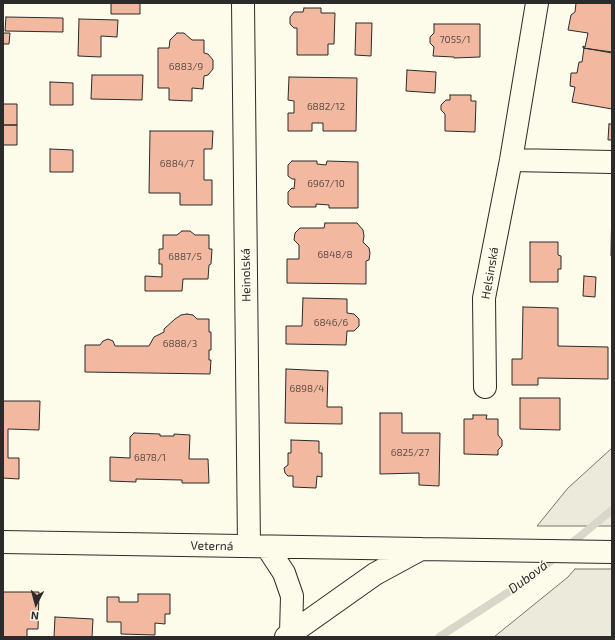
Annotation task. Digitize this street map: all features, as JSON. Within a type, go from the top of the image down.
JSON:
[{"type":"street","name":"Heinolská","points":[[243,3],[258,546]]},
{"type":"street","name":"Helsinská","points":[[486,387],[484,298],[511,160],[537,3]]},
{"type":"street","points":[[511,160],[612,162]]},
{"type":"street","name":"Veterná","points":[[3,542],[421,549],[509,549],[612,552]]},
{"type":"street","points":[[258,546],[284,573],[292,596],[289,635]]},
{"type":"street","points":[[289,635],[375,574],[421,549]]},
{"type":"shaded area","points":[[612,448],[612,526],[537,526],[568,488]]},
{"type":"shaded area","points":[[575,569],[612,569],[612,637],[494,637],[568,577]]},
{"type":"building","points":[[111,3],[140,3],[140,14],[111,14]]},
{"type":"building","points":[[576,3],[612,3],[612,52],[583,48],[583,46],[585,47],[588,33],[568,30],[571,15],[575,12]]},
{"type":"building","points":[[304,8],[321,8],[321,13],[335,13],[334,44],[328,44],[328,55],[297,55],[297,28],[294,28],[290,24],[290,17],[294,12],[303,12]]},
{"type":"building","points":[[6,17],[63,18],[63,32],[5,31]]},
{"type":"building","points":[[79,19],[118,20],[117,37],[101,36],[101,57],[78,56]]},
{"type":"building","points":[[356,23],[372,23],[371,56],[355,55]]},
{"type":"building","points":[[434,24],[480,24],[480,57],[454,58],[433,56],[434,47],[430,43],[430,37],[434,33]]},
{"type":"building","points":[[3,33],[10,33],[9,44],[3,44]]},
{"type":"building","points":[[177,33],[184,33],[192,40],[204,40],[204,53],[208,54],[213,60],[213,69],[208,75],[204,76],[203,89],[192,88],[192,101],[169,100],[169,88],[158,88],[158,48],[169,48],[170,40]]},
{"type":"building","points":[[584,48],[612,53],[612,109],[572,102],[575,87],[570,86],[571,73],[577,73],[579,62],[582,62]]},
{"type":"building","points":[[407,70],[436,72],[435,93],[406,91]]},
{"type":"building","points":[[92,75],[143,75],[142,100],[91,99]]},
{"type":"building","points":[[289,77],[357,78],[356,131],[323,131],[323,123],[312,123],[312,131],[288,131],[288,113],[294,113],[294,101],[288,100]]},
{"type":"building","points":[[50,82],[73,83],[73,105],[50,105]]},
{"type":"building","points":[[450,95],[471,95],[471,101],[476,101],[475,132],[445,131],[445,114],[441,110],[441,105],[446,100],[450,100]]},
{"type":"building","points":[[3,104],[17,104],[17,125],[3,125]]},
{"type":"building","points":[[609,124],[612,124],[612,140],[608,140]]},
{"type":"building","points":[[3,125],[17,125],[17,145],[3,145]]},
{"type":"building","points":[[150,131],[213,131],[212,149],[204,149],[204,180],[212,180],[212,205],[180,205],[180,193],[149,193]]},
{"type":"building","points":[[50,149],[73,150],[73,172],[50,172]]},
{"type":"building","points":[[292,161],[317,161],[317,164],[326,165],[327,161],[358,162],[358,208],[329,208],[329,205],[316,204],[316,207],[291,207],[288,204],[288,192],[292,188],[294,189],[295,179],[288,176],[288,165]]},
{"type":"building","points":[[612,199],[612,256],[611,256]]},
{"type":"building","points":[[325,223],[357,223],[363,230],[363,242],[369,248],[370,253],[369,260],[366,261],[366,284],[287,283],[287,259],[299,259],[299,245],[294,240],[295,233],[300,228],[324,228]]},
{"type":"building","points":[[182,231],[190,231],[195,235],[209,235],[209,249],[212,249],[208,279],[183,279],[182,291],[145,291],[145,276],[162,277],[162,264],[159,264],[159,249],[163,249],[163,235],[177,235]]},
{"type":"building","points":[[530,242],[558,242],[558,255],[561,256],[561,269],[558,269],[558,282],[530,282]]},
{"type":"building","points":[[584,276],[596,277],[595,297],[583,296]]},
{"type":"building","points":[[303,298],[347,299],[347,313],[354,314],[359,319],[359,326],[354,331],[347,331],[346,345],[286,344],[286,326],[302,326]]},
{"type":"building","points":[[523,307],[558,308],[558,346],[608,347],[608,379],[538,378],[538,385],[512,385],[512,359],[522,359]]},
{"type":"building","points":[[181,315],[193,315],[197,319],[209,319],[209,332],[211,332],[211,350],[209,350],[209,360],[211,360],[210,374],[85,372],[85,345],[100,345],[103,341],[108,339],[113,341],[115,346],[149,346],[154,337],[164,332],[164,329],[175,319]]},
{"type":"building","points":[[286,369],[328,371],[327,407],[342,407],[342,424],[285,423]]},
{"type":"building","points":[[520,398],[560,398],[560,430],[520,429]]},
{"type":"building","points":[[3,401],[40,401],[39,430],[8,429],[8,458],[19,458],[19,479],[3,478]]},
{"type":"building","points":[[380,413],[402,413],[402,433],[440,433],[439,486],[419,485],[419,473],[380,474]]},
{"type":"building","points":[[473,415],[487,415],[486,419],[498,419],[498,435],[502,440],[502,446],[498,450],[498,455],[464,454],[464,419],[473,419]]},
{"type":"building","points":[[134,433],[160,434],[160,436],[174,436],[174,434],[190,435],[189,459],[208,459],[209,483],[182,483],[182,480],[136,479],[136,482],[110,481],[110,457],[130,458],[130,437]]},
{"type":"building","points":[[291,440],[319,441],[319,453],[322,453],[322,477],[317,476],[316,488],[293,487],[293,476],[288,476],[285,473],[284,468],[288,465],[288,453],[291,453]]},
{"type":"building","points":[[3,592],[39,592],[38,629],[27,629],[27,637],[3,637]]},
{"type":"building","points":[[138,594],[170,594],[170,614],[165,614],[165,624],[155,623],[155,635],[121,634],[121,622],[107,622],[107,597],[119,597],[119,602],[138,602]]},
{"type":"building","points":[[55,617],[93,619],[92,637],[54,637]]},
{"type":"waterway","name":"Dubová","points":[[567,547],[612,510]]},
{"type":"waterway","name":"Dubová","points":[[439,637],[524,582],[557,556]]}]
